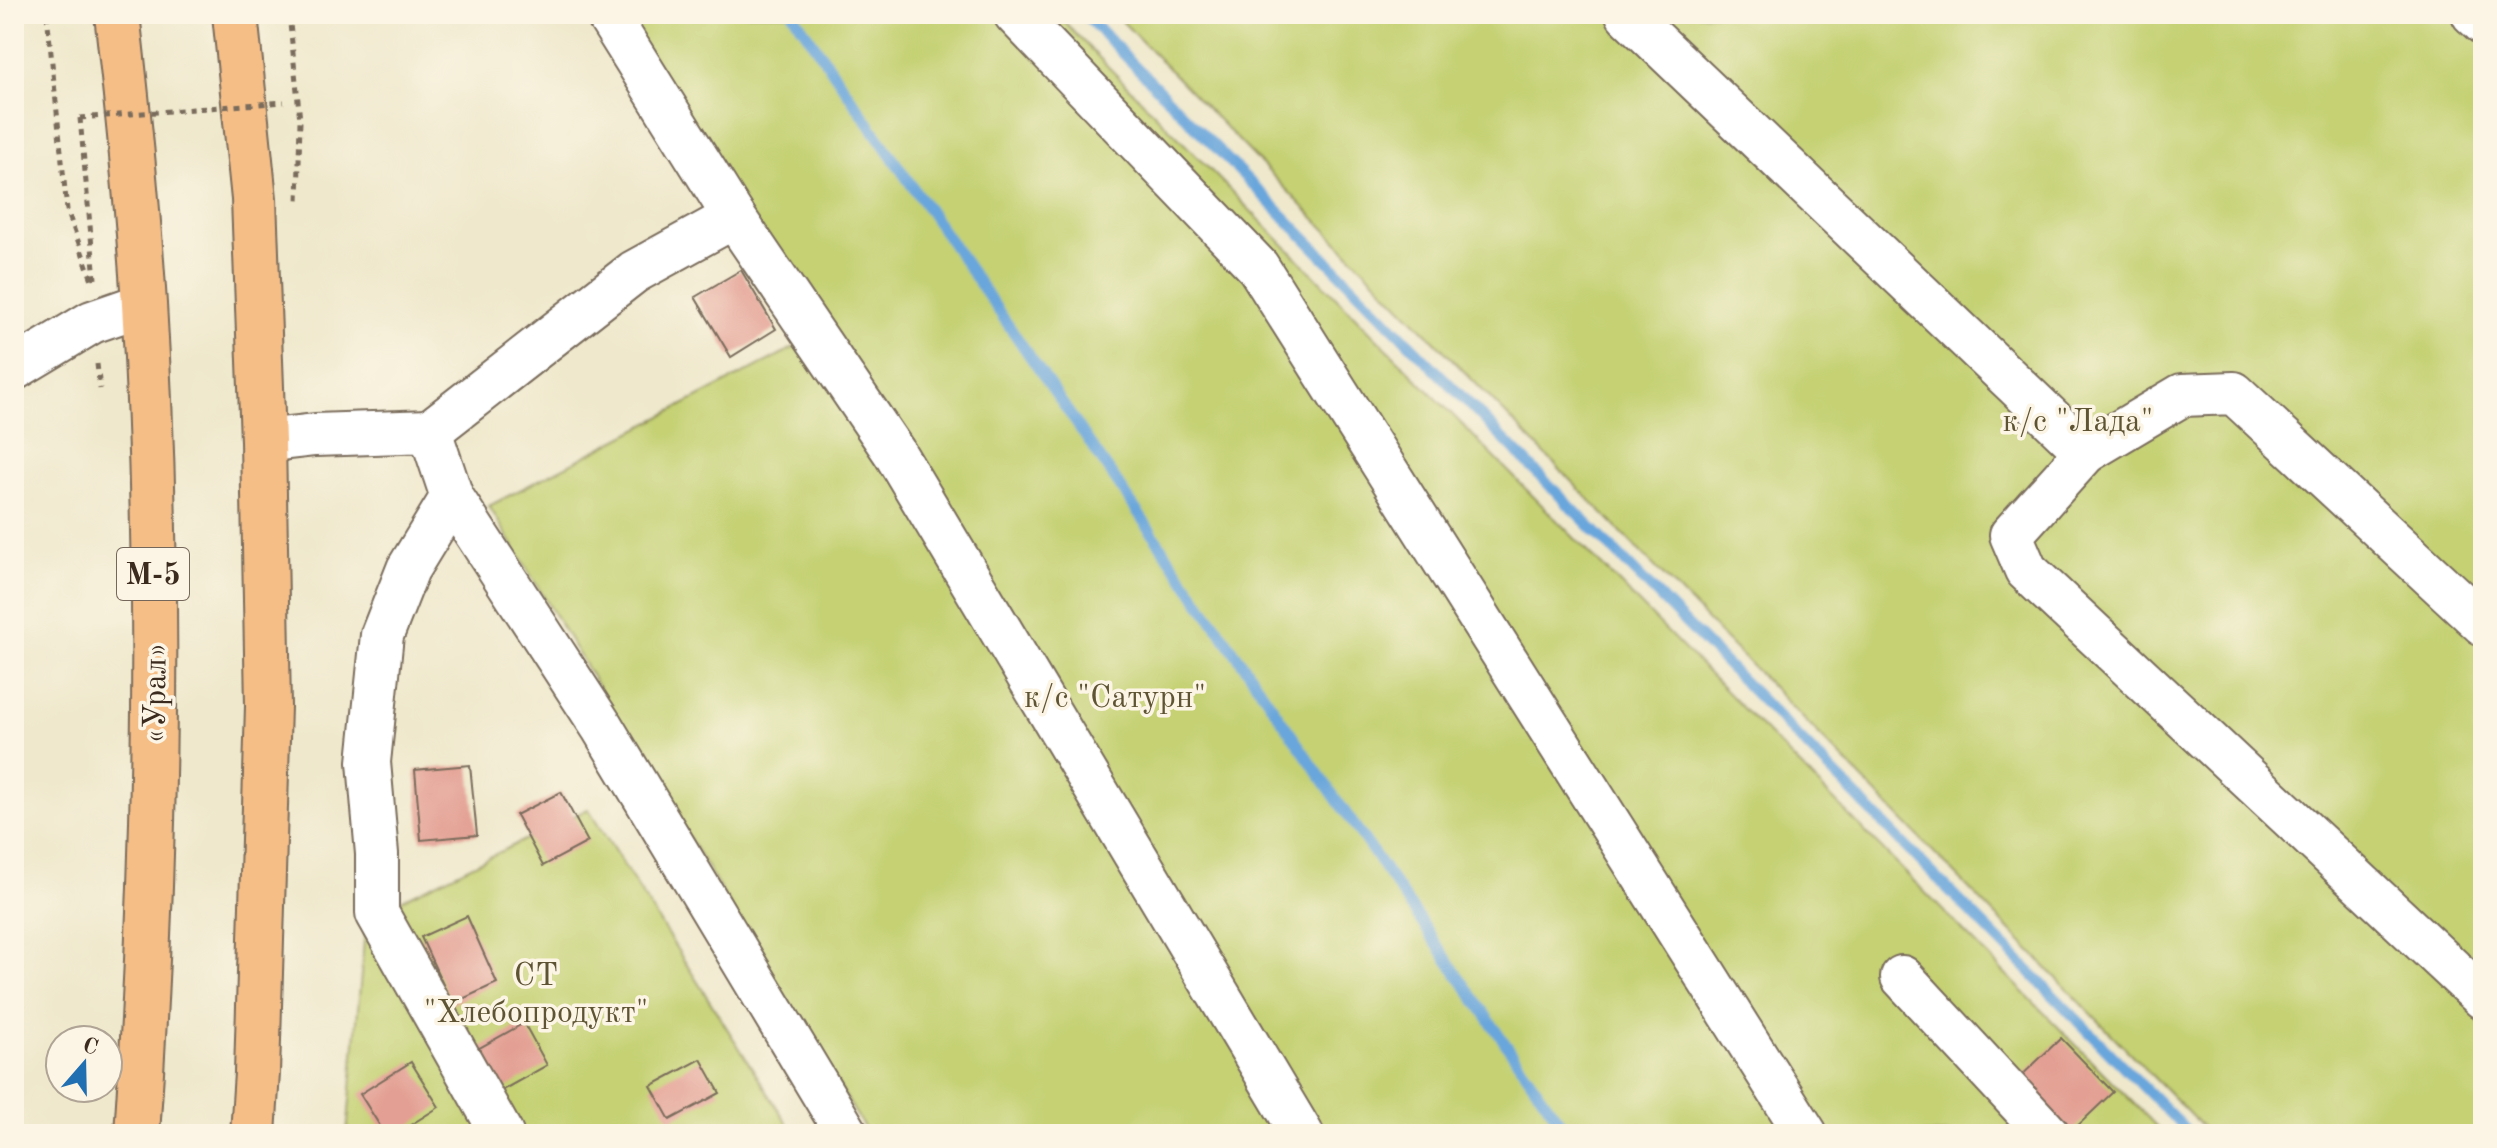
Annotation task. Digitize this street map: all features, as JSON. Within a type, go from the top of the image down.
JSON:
[{"type":"highway","name":"«Урал»","points":[[117,14],[144,304],[155,664],[147,990],[137,1134]]},
{"type":"highway","points":[[235,14],[254,199],[268,706],[253,1134]]},
{"type":"lane","points":[[607,14],[734,217],[894,452],[1302,1134]]},
{"type":"lane","points":[[1015,14],[1258,267],[1806,1134]]},
{"type":"lane","points":[[1627,14],[2086,452]]},
{"type":"lane","points":[[2473,14],[2483,23]]},
{"type":"lane","points":[[263,441],[315,435],[430,431],[634,272],[734,217]]},
{"type":"lane","points":[[14,369],[94,307],[144,304]]},
{"type":"lane","points":[[2483,624],[2234,393],[2182,395],[2086,452],[2011,535],[2026,570],[2483,998]]},
{"type":"lane","points":[[430,431],[452,497],[602,727],[847,1134]]},
{"type":"lane","points":[[452,497],[408,569],[382,635],[369,762],[377,854],[377,913],[502,1134]]},
{"type":"lane","points":[[1902,977],[2048,1134]]},
{"type":"path","points":[[47,14],[67,210],[94,307]]},
{"type":"path","points":[[289,14],[300,120],[298,206]]},
{"type":"path","points":[[100,389],[80,118],[284,102]]},
{"type":"green space","name":"к/с \"Сатурн\"","points":[[625,14],[1056,14],[2164,1134],[868,1134],[489,506],[822,333]]},
{"type":"green space","name":"к/с \"Лада\"","points":[[1115,14],[2483,14],[2483,1134],[2209,1134]]},
{"type":"green space","name":"СТ \"Хлебопродукт\"","points":[[588,809],[794,1134],[347,1134],[366,917]]},
{"type":"building","points":[[741,270],[776,329],[731,357],[695,297]]},
{"type":"building","points":[[470,765],[477,835],[421,840],[415,770]]},
{"type":"building","points":[[561,792],[588,842],[543,866],[516,815]]},
{"type":"building","points":[[467,916],[497,983],[452,1004],[421,937]]},
{"type":"building","points":[[524,1023],[547,1065],[499,1092],[476,1050]]},
{"type":"building","points":[[2061,1038],[2113,1092],[2069,1134],[2016,1081]]},
{"type":"building","points":[[701,1059],[720,1093],[670,1120],[651,1086]]},
{"type":"building","points":[[411,1062],[439,1107],[396,1134],[385,1134],[360,1094]]},
{"type":"waterway","points":[[793,14],[1568,1134]]},
{"type":"waterway","points":[[1084,14],[2190,1134]]}]
